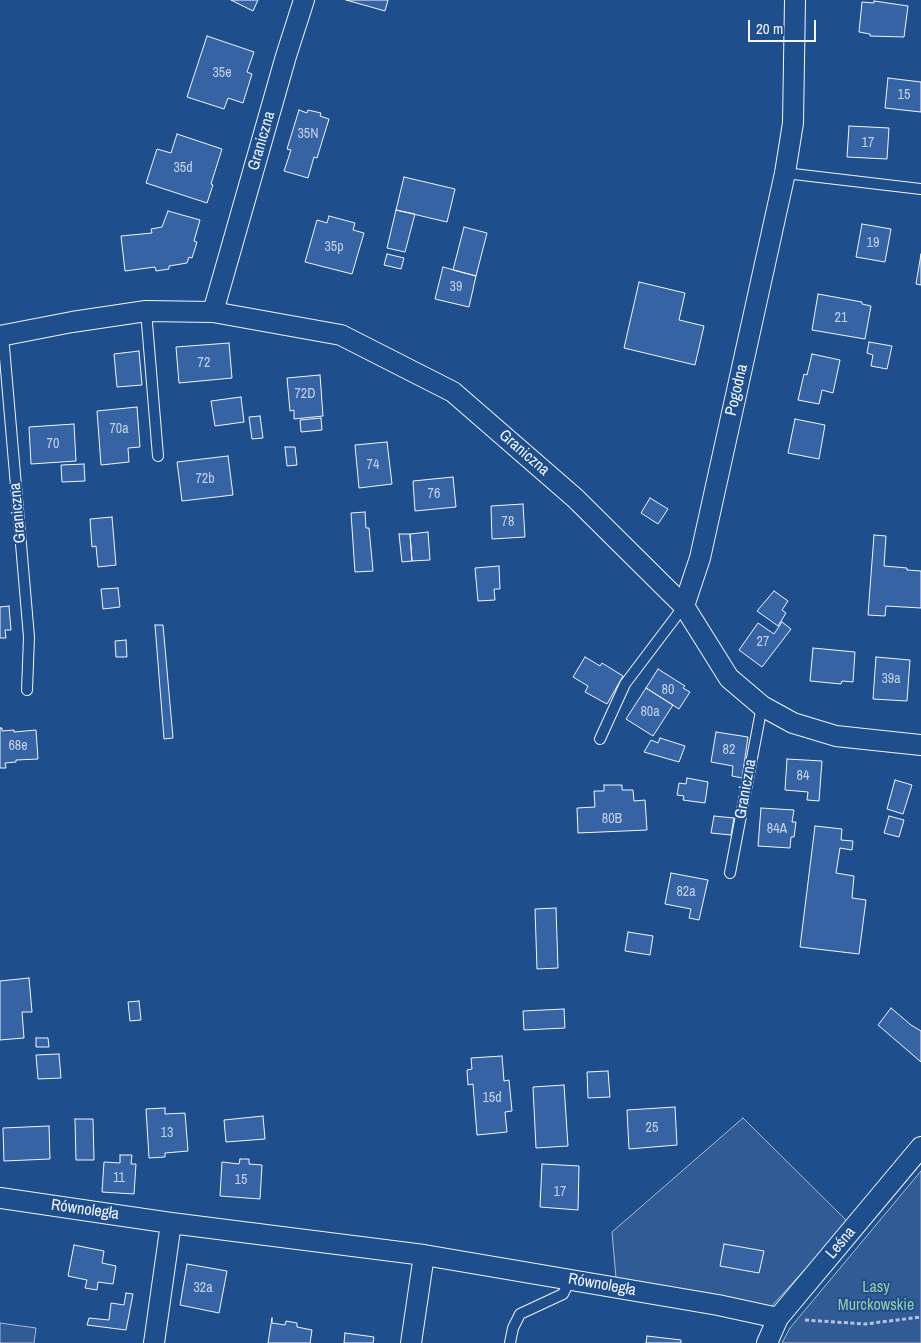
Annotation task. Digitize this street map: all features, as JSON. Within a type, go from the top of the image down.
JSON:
[{"type":"street","name":"Graniczna","points":[[213,312],[278,83],[304,0]]},
{"type":"street","name":"Pogodna","points":[[684,606],[700,558],[785,173],[793,123],[796,0]]},
{"type":"street","name":"Graniczna","points":[[2,336],[72,322],[146,311],[213,312],[341,334],[453,392],[575,498],[684,606],[730,678],[762,706],[793,723],[836,736],[921,745]]},
{"type":"street","name":"Leśna","points":[[767,1343],[778,1318],[921,1147]]},
{"type":"street","name":"Równoległa","points":[[0,1198],[171,1223],[424,1255],[718,1304],[778,1318]]},
{"type":"street","points":[[154,1343],[171,1223]]},
{"type":"street","points":[[410,1343],[424,1255]]},
{"type":"lane","points":[[785,173],[921,189]]},
{"type":"lane","points":[[146,311],[158,456]]},
{"type":"lane","name":"Graniczna","points":[[2,336],[29,637],[28,690]]},
{"type":"lane","points":[[600,738],[625,684],[684,606]]},
{"type":"lane","name":"Graniczna","points":[[730,873],[762,706]]},
{"type":"lane","points":[[510,1343],[513,1328],[520,1314],[563,1294],[570,1280]]},
{"type":"path","points":[[778,1318],[865,1324],[921,1317]]},
{"type":"shaded area","points":[[743,1118],[848,1222],[768,1310],[616,1278],[612,1232]]},
{"type":"shaded area","name":"Lasy Murckowskie","points":[[921,1171],[921,1343],[782,1343],[790,1328]]},
{"type":"shaded area","points":[[0,1323],[36,1328],[34,1343],[0,1343]]},
{"type":"building","points":[[231,0],[258,0],[253,11]]},
{"type":"building","points":[[346,0],[388,0],[385,11]]},
{"type":"building","points":[[874,1],[908,6],[904,37],[870,36],[870,34],[859,32],[862,2],[874,3]]},
{"type":"building","points":[[207,36],[254,52],[247,72],[252,74],[243,103],[228,98],[224,109],[187,97]]},
{"type":"building","points":[[888,78],[921,82],[921,112],[885,108]]},
{"type":"building","points":[[299,110],[307,113],[308,110],[321,113],[320,116],[329,119],[317,158],[314,157],[308,178],[284,171],[291,150],[287,149]]},
{"type":"building","points":[[849,126],[889,128],[887,159],[847,157]]},
{"type":"building","points":[[177,134],[222,149],[207,203],[146,183],[157,149],[171,153]]},
{"type":"building","points":[[404,177],[455,189],[447,222],[396,210]]},
{"type":"building","points":[[396,210],[415,214],[405,252],[387,248]]},
{"type":"building","points":[[168,211],[200,220],[194,241],[197,242],[192,258],[189,257],[187,263],[169,266],[169,269],[156,271],[155,267],[125,271],[121,236],[152,233],[151,229],[162,227]]},
{"type":"building","points":[[329,216],[355,223],[353,230],[364,233],[352,274],[305,262],[317,220],[327,223]]},
{"type":"building","points":[[862,224],[891,229],[885,262],[856,257]]},
{"type":"building","points":[[464,227],[487,233],[476,276],[453,270]]},
{"type":"building","points":[[387,254],[404,258],[401,269],[384,265]]},
{"type":"building","points":[[921,254],[921,285],[916,284]]},
{"type":"building","points":[[443,267],[476,276],[469,307],[435,299]]},
{"type":"building","points":[[639,282],[685,293],[679,320],[704,326],[695,365],[624,348]]},
{"type":"building","points":[[818,294],[862,302],[862,304],[871,306],[865,339],[812,330]]},
{"type":"building","points":[[869,342],[892,346],[887,369],[871,366],[873,355],[867,353]]},
{"type":"building","points":[[229,343],[232,378],[179,383],[176,347]]},
{"type":"building","points":[[139,351],[142,385],[117,387],[114,354]]},
{"type":"building","points":[[812,354],[840,360],[833,393],[822,390],[819,404],[798,400],[804,374],[807,375]]},
{"type":"building","points":[[320,375],[323,416],[294,419],[294,410],[290,411],[287,378]]},
{"type":"building","points":[[241,397],[244,422],[215,426],[211,401]]},
{"type":"building","points":[[137,407],[140,447],[128,448],[129,462],[101,465],[97,411]]},
{"type":"building","points":[[260,416],[263,438],[252,439],[249,417]]},
{"type":"building","points":[[321,418],[322,430],[301,432],[300,420]]},
{"type":"building","points":[[795,419],[825,425],[819,459],[788,453]]},
{"type":"building","points":[[74,424],[76,461],[31,464],[29,427]]},
{"type":"building","points":[[387,442],[392,484],[359,488],[355,445]]},
{"type":"building","points":[[285,447],[295,447],[297,465],[287,466]]},
{"type":"building","points":[[228,456],[233,495],[182,501],[177,462]]},
{"type":"building","points":[[84,464],[85,481],[62,482],[61,465]]},
{"type":"building","points":[[453,477],[456,507],[415,511],[413,481]]},
{"type":"building","points":[[650,498],[668,509],[658,524],[641,513]]},
{"type":"building","points":[[523,504],[525,537],[492,539],[491,506]]},
{"type":"building","points":[[365,512],[366,528],[369,528],[373,571],[355,572],[351,513]]},
{"type":"building","points":[[112,517],[116,565],[98,567],[96,546],[92,547],[90,519]]},
{"type":"building","points":[[428,532],[430,560],[412,561],[410,534]]},
{"type":"building","points":[[399,534],[410,534],[412,561],[402,562]]},
{"type":"building","points":[[874,535],[886,536],[884,566],[921,571],[921,608],[886,606],[885,616],[868,615]]},
{"type":"building","points":[[499,566],[500,589],[494,589],[495,600],[478,601],[475,568]]},
{"type":"building","points":[[118,588],[120,607],[103,609],[101,589]]},
{"type":"building","points":[[774,591],[788,601],[782,610],[786,613],[778,626],[757,611]]},
{"type":"building","points":[[9,606],[11,630],[5,630],[6,638],[0,638],[0,607]]},
{"type":"building","points":[[782,622],[791,629],[762,667],[739,650],[758,623],[774,634]]},
{"type":"building","points":[[155,625],[163,625],[173,738],[164,739]]},
{"type":"building","points":[[126,640],[127,657],[116,657],[115,641]]},
{"type":"building","points":[[813,648],[855,652],[853,682],[842,681],[841,684],[810,681]]},
{"type":"building","points":[[585,657],[600,666],[602,663],[623,676],[607,704],[585,692],[588,686],[573,677]]},
{"type":"building","points":[[876,657],[910,660],[907,701],[873,699]]},
{"type":"building","points":[[658,669],[685,686],[683,688],[690,692],[679,709],[646,688]]},
{"type":"building","points":[[646,688],[673,705],[653,736],[626,719]]},
{"type":"building","points":[[0,728],[2,728],[2,731],[14,730],[14,732],[36,730],[38,759],[16,760],[16,762],[5,763],[6,768],[0,768]]},
{"type":"building","points":[[716,732],[748,737],[742,778],[732,776],[733,766],[711,762]]},
{"type":"building","points":[[660,738],[685,746],[679,762],[644,752],[651,740],[658,743]]},
{"type":"building","points":[[787,759],[822,761],[819,801],[807,800],[808,792],[785,790]]},
{"type":"building","points":[[687,778],[708,782],[705,803],[683,800],[684,796],[677,795],[679,783],[686,784]]},
{"type":"building","points":[[895,780],[912,785],[903,814],[887,809]]},
{"type":"building","points":[[604,785],[622,785],[622,790],[633,790],[634,801],[645,800],[647,830],[578,833],[577,808],[595,807],[594,791],[604,791]]},
{"type":"building","points":[[761,808],[794,810],[792,822],[796,822],[790,848],[758,846]]},
{"type":"building","points":[[714,816],[734,818],[731,835],[711,833]]},
{"type":"building","points":[[889,816],[904,820],[899,837],[884,833]]},
{"type":"building","points":[[815,826],[842,829],[841,840],[853,841],[852,850],[840,848],[836,873],[854,876],[852,898],[866,900],[859,954],[800,947]]},
{"type":"building","points":[[671,873],[708,880],[699,920],[689,918],[691,909],[665,904]]},
{"type":"building","points":[[556,908],[558,968],[537,969],[535,909]]},
{"type":"building","points":[[628,932],[653,936],[650,955],[625,951]]},
{"type":"building","points":[[29,978],[32,1012],[22,1012],[24,1038],[0,1040],[0,981]]},
{"type":"building","points":[[139,1001],[141,1020],[130,1021],[128,1002]]},
{"type":"building","points":[[891,1008],[921,1031],[921,1062],[878,1025]]},
{"type":"building","points":[[564,1009],[565,1028],[524,1030],[523,1011]]},
{"type":"building","points":[[36,1038],[48,1038],[49,1047],[36,1047]]},
{"type":"building","points":[[59,1054],[61,1078],[38,1079],[36,1055]]},
{"type":"building","points":[[502,1056],[504,1081],[509,1080],[512,1111],[505,1112],[507,1132],[477,1135],[473,1084],[468,1085],[467,1070],[472,1069],[471,1058]]},
{"type":"building","points":[[608,1071],[610,1097],[588,1098],[587,1072]]},
{"type":"building","points":[[564,1085],[568,1146],[536,1148],[533,1087]]},
{"type":"building","points":[[675,1107],[677,1145],[629,1149],[627,1110]]},
{"type":"building","points":[[165,1108],[165,1114],[185,1113],[188,1151],[165,1153],[165,1157],[149,1158],[146,1109]]},
{"type":"building","points":[[263,1116],[265,1139],[226,1142],[224,1120]]},
{"type":"building","points":[[75,1119],[93,1119],[94,1160],[76,1160]]},
{"type":"building","points":[[49,1126],[50,1159],[4,1161],[3,1128]]},
{"type":"building","points":[[120,1155],[132,1155],[131,1164],[136,1164],[134,1194],[102,1192],[104,1162],[120,1163]]},
{"type":"building","points":[[240,1159],[249,1159],[249,1164],[262,1165],[260,1199],[220,1196],[222,1162],[239,1164]]},
{"type":"building","points":[[542,1164],[579,1166],[578,1210],[540,1207]]},
{"type":"building","points":[[724,1244],[764,1251],[759,1273],[720,1266]]},
{"type":"building","points":[[74,1245],[104,1251],[102,1263],[116,1266],[113,1284],[98,1282],[97,1290],[85,1288],[87,1280],[68,1276]]},
{"type":"building","points":[[187,1264],[227,1271],[219,1313],[180,1305]]},
{"type":"building","points":[[126,1293],[133,1294],[126,1330],[87,1325],[89,1318],[109,1320],[111,1303],[124,1305]]},
{"type":"building","points":[[272,1318],[272,1323],[285,1325],[286,1321],[297,1323],[297,1327],[312,1330],[310,1343],[268,1343]]},
{"type":"building","points":[[345,1333],[374,1337],[373,1343],[344,1343]]},
{"type":"building","points":[[647,1336],[681,1340],[681,1343],[646,1343]]}]
